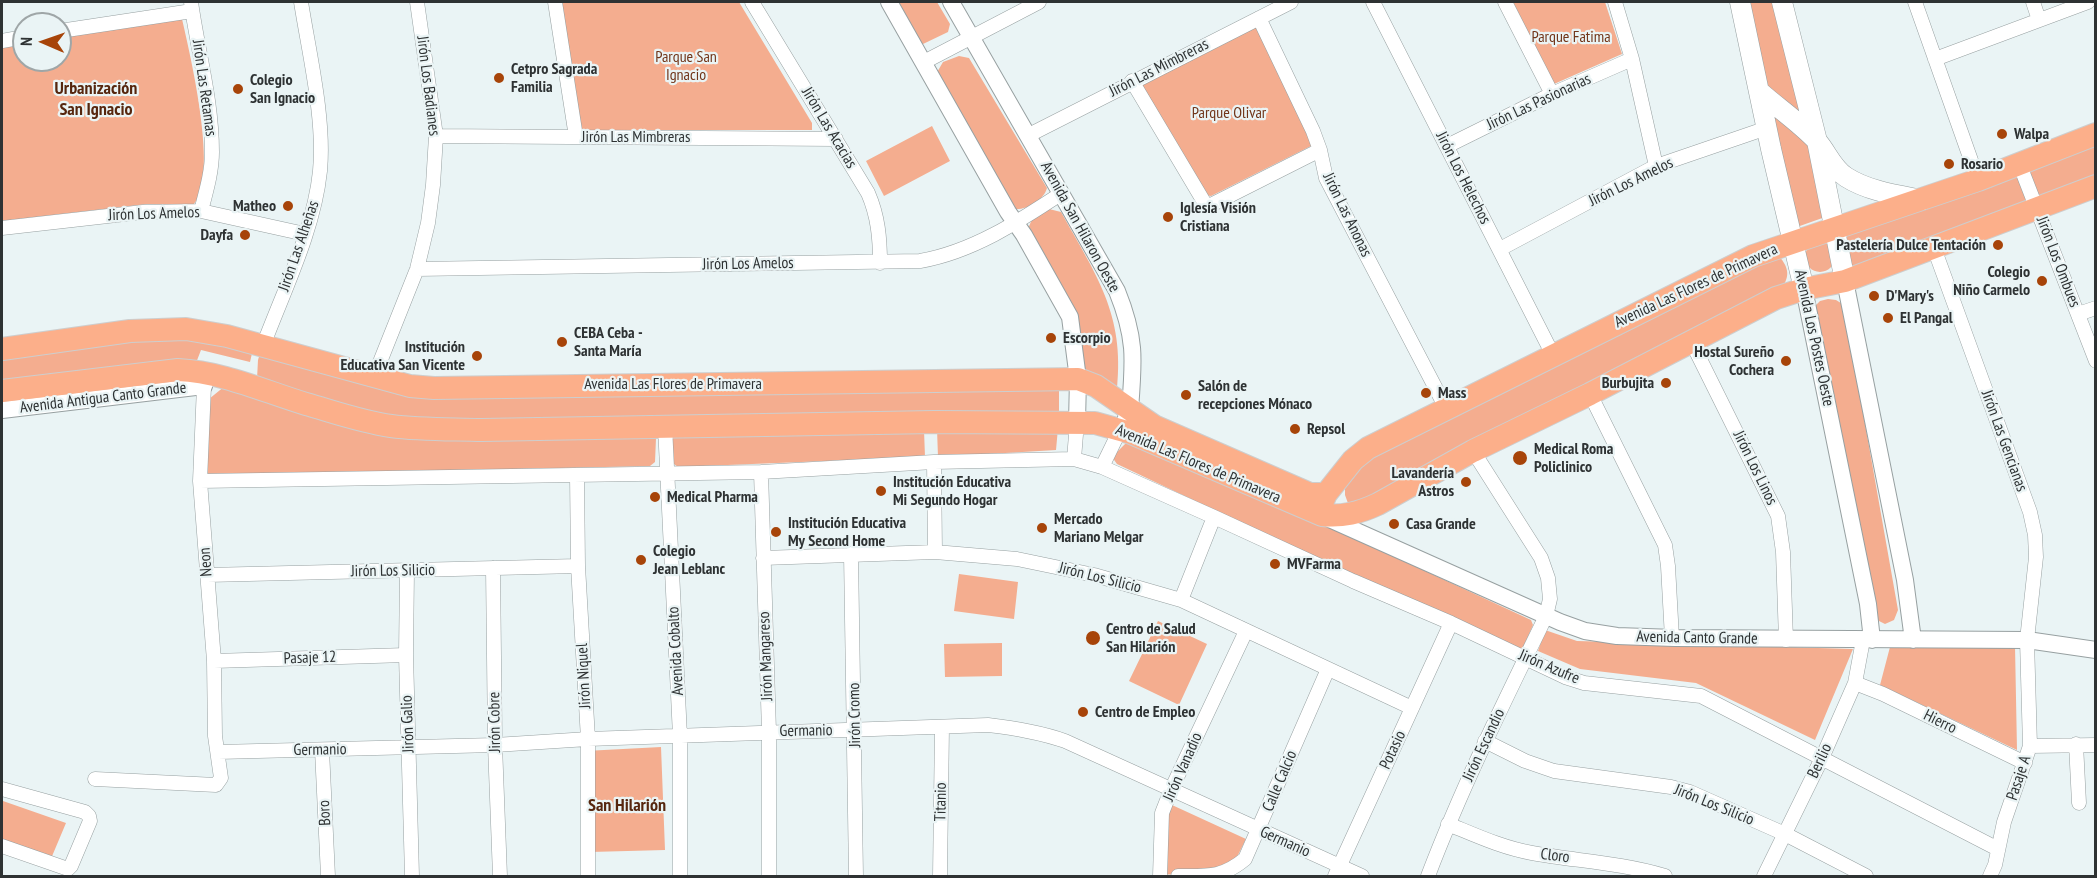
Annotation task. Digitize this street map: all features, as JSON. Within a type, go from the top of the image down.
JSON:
[{"type":"main road","name":"Avenida Los Postes Oeste","points":[[1740,2],[1804,289]]},
{"type":"main road","points":[[1782,2],[1817,141],[1845,281]]},
{"type":"main road","points":[[1760,92],[1817,141],[1844,176],[1861,185],[1886,193],[1922,200]]},
{"type":"main road","name":"Avenida Las Flores de Primavera","points":[[1324,505],[1353,460],[1368,448],[1753,256],[1922,200],[2096,134]]},
{"type":"main road","name":"Avenida Las Flores de Primavera","points":[[2,349],[130,332],[186,329],[217,333],[410,386],[434,388],[1078,379],[1096,386],[1154,426],[1310,494],[1339,517],[1365,510],[1473,451],[1590,394],[1776,298],[1804,289],[1845,281],[2096,186]]},
{"type":"main road","name":"Avenida Las Flores de Primavera","points":[[2,391],[178,370],[206,380],[406,428],[482,430],[665,426],[1095,423],[1120,429],[1324,505]]},
{"type":"street","name":"Jirón Las Alheñas","points":[[263,346],[315,204],[320,170],[320,128],[301,2]]},
{"type":"street","name":"Jirón Los Badianes","points":[[374,377],[417,269],[429,223],[436,136],[417,2]]},
{"type":"street","points":[[555,2],[576,137]]},
{"type":"street","name":"Jirón Las Acacias","points":[[752,2],[868,193],[876,212],[880,239],[880,263]]},
{"type":"street","points":[[889,2],[1070,317],[1078,379],[1074,459]]},
{"type":"street","name":"Avenida San Hilaron Oeste","points":[[951,2],[1117,291],[1126,315],[1133,343],[1130,409],[1102,467]]},
{"type":"street","points":[[924,62],[1039,2]]},
{"type":"street","name":"Jirón Las Mimbreras","points":[[1029,135],[1291,2]]},
{"type":"street","name":"Jirón Los Helechos","points":[[1373,2],[1553,355]]},
{"type":"street","points":[[1505,2],[1552,94]]},
{"type":"street","points":[[1615,2],[1632,59],[1656,166]]},
{"type":"street","points":[[1915,2],[1978,180]]},
{"type":"street","points":[[2033,2],[2039,20]]},
{"type":"street","points":[[1935,59],[2088,2]]},
{"type":"street","points":[[72,30],[191,6]]},
{"type":"street","name":"Jirón Las Retamas","points":[[191,6],[207,93],[212,154],[201,211]]},
{"type":"street","name":"Jirón Las Anonas","points":[[1259,18],[1320,150],[1326,178],[1446,408]]},
{"type":"street","name":"Jirón Las Pasionarias","points":[[1447,146],[1552,94],[1632,59]]},
{"type":"street","points":[[1132,81],[1207,207],[1320,150]]},
{"type":"street","name":"Jirón Los Amelos","points":[[1500,249],[1656,166],[1767,128]]},
{"type":"street","name":"Jirón Las Mimbreras","points":[[436,136],[836,139]]},
{"type":"street","name":"Jirón Los Ombues","points":[[2019,163],[2096,361]]},
{"type":"street","name":"Jirón Los Amelos","points":[[417,269],[920,261],[946,257],[1016,224],[1062,194]]},
{"type":"street","name":"Jirón Los Amelos","points":[[2,228],[143,212],[201,211],[305,234]]},
{"type":"street","name":"Jirón Las Gencianas","points":[[1934,248],[2030,512],[2036,535],[2036,557],[2027,640]]},
{"type":"street","points":[[1845,281],[1905,580],[1913,640]]},
{"type":"street","name":"Avenida Los Postes Oeste","points":[[1804,289],[1866,593],[1868,640]]},
{"type":"street","points":[[2078,314],[2096,308]]},
{"type":"street","name":"Jirón Los Linos","points":[[1691,341],[1778,516],[1783,552],[1786,640]]},
{"type":"street","name":"Avenida Antigua Canto Grande","points":[[2,410],[206,380]]},
{"type":"street","name":"Neon","points":[[95,779],[216,785],[221,778],[215,736],[213,661],[200,481],[202,401],[206,380]]},
{"type":"street","points":[[1590,394],[1665,545],[1672,638]]},
{"type":"street","name":"Avenida Cobalto","points":[[665,426],[680,736],[680,876]]},
{"type":"street","points":[[1473,451],[1541,558],[1548,578],[1551,599],[1546,616]]},
{"type":"street","name":"Jirón Azufre","points":[[200,481],[761,472],[934,462],[1074,459],[1102,467],[1451,623],[1565,677],[1584,682],[1701,696],[1998,849]]},
{"type":"street","points":[[934,462],[935,552]]},
{"type":"street","name":"Jirón Mangareso","points":[[761,472],[769,732],[769,876]]},
{"type":"street","name":"Jirón Niquel","points":[[577,475],[578,566],[588,739],[588,876]]},
{"type":"street","name":"Avenida Canto Grande","points":[[1324,505],[1546,616],[1586,631],[1617,636],[1672,638],[2027,640],[2096,650]]},
{"type":"street","points":[[1181,600],[1214,517]]},
{"type":"street","name":"Jirón Los Silicio","points":[[763,558],[935,552],[1027,561],[1094,575],[1181,600],[1412,708]]},
{"type":"street","name":"Jirón Cromo","points":[[851,554],[856,876]]},
{"type":"street","name":"Jirón Los Silicio","points":[[207,575],[578,566]]},
{"type":"street","name":"Jirón Cobre","points":[[493,568],[495,745],[500,876]]},
{"type":"street","name":"Jirón Galio","points":[[406,571],[412,876]]},
{"type":"street","name":"Jirón Escandio","points":[[1428,876],[1448,824],[1485,741],[1546,616]]},
{"type":"street","name":"Potasio","points":[[1337,871],[1451,623]]},
{"type":"street","name":"Jirón Vanadio","points":[[1160,876],[1162,813],[1246,631]]},
{"type":"street","name":"Berilio","points":[[1764,876],[1822,758],[1855,682],[1868,640]]},
{"type":"street","name":"Pasaje A","points":[[1990,876],[2004,822],[2030,746],[2027,640]]},
{"type":"street","name":"Pasaje 12","points":[[213,661],[406,655]]},
{"type":"street","name":"Calle Calcio","points":[[1178,876],[1221,875],[1232,870],[1245,859],[1328,669]]},
{"type":"street","name":"Hierro","points":[[1855,682],[2025,763]]},
{"type":"street","name":"Germanio","points":[[218,752],[495,745],[588,739],[988,725],[1040,732],[1086,750],[1259,830],[1337,871],[1362,876]]},
{"type":"street","name":"Titanio","points":[[940,876],[942,727]]},
{"type":"street","name":"Jirón Los Silicio","points":[[1485,741],[1525,761],[1554,771],[1671,787],[1690,792],[1785,834],[1866,876]]},
{"type":"street","points":[[2076,744],[2079,803]]},
{"type":"street","points":[[2030,746],[2096,745]]},
{"type":"street","name":"Boro","points":[[322,750],[328,876]]},
{"type":"street","points":[[2,789],[85,812],[90,821],[68,869],[2,846]]},
{"type":"street","name":"Cloro","points":[[1448,824],[1506,848],[1642,869],[1665,876]]},
{"type":"green space","name":"Parque San Ignacio","points":[[559,2],[739,2],[812,123],[812,130],[580,130]]},
{"type":"green space","points":[[894,2],[937,2],[950,24],[948,32],[923,44],[917,42]]},
{"type":"green space","name":"Parque Fatima","points":[[1512,2],[1605,2],[1622,54],[1554,84]]},
{"type":"green space","points":[[1747,2],[1778,2],[1806,118],[1765,88]]},
{"type":"green space","points":[[182,19],[201,115],[203,144],[204,170],[201,191],[193,205],[147,204],[2,221],[2,46],[12,45],[12,72],[72,72],[72,35]]},
{"type":"green space","name":"Parque Olivar","points":[[1254,24],[1315,144],[1211,196],[1204,195],[1138,80]]},
{"type":"green space","points":[[959,56],[969,58],[1047,188],[1039,200],[1030,206],[1015,209],[936,74],[943,62]]},
{"type":"green space","points":[[1772,113],[1806,135],[1828,216],[1797,227]]},
{"type":"green space","points":[[932,126],[950,161],[884,196],[866,161]]},
{"type":"green space","points":[[2095,144],[2095,179],[1855,269],[1849,265],[1844,235]]},
{"type":"green space","points":[[1049,209],[1061,212],[1105,296],[1117,339],[1117,389],[1082,370],[1077,350],[1027,231],[1033,217]]},
{"type":"green space","points":[[1820,242],[1831,246],[1835,257],[1831,268],[1820,272],[1809,268],[1805,257],[1809,246]]},
{"type":"green space","points":[[1778,255],[1787,270],[1787,278],[1783,286],[1349,506],[1345,495],[1345,485],[1372,455]]},
{"type":"green space","points":[[1836,300],[1844,305],[1898,610],[1894,620],[1885,624],[1877,620],[1814,307],[1820,301]]},
{"type":"green space","points":[[164,334],[253,349],[250,362],[201,350],[196,363],[2,384],[2,354]]},
{"type":"green space","points":[[261,350],[396,390],[1059,382],[1059,413],[666,421],[388,418],[257,379]]},
{"type":"green space","points":[[225,386],[309,413],[656,438],[655,462],[650,466],[204,476],[209,399]]},
{"type":"green space","points":[[1058,428],[1056,450],[938,457],[937,429]]},
{"type":"green space","points":[[924,430],[925,457],[678,467],[674,464],[672,441],[674,433]]},
{"type":"green space","points":[[1126,443],[1244,487],[1531,620],[1533,625],[1522,650],[1517,653],[1117,464],[1112,457]]},
{"type":"green space","points":[[959,574],[1018,582],[1014,619],[954,611]]},
{"type":"green space","points":[[1158,621],[1207,644],[1179,705],[1129,681]]},
{"type":"green space","points":[[1545,630],[1577,641],[1853,649],[1815,740],[1696,683],[1580,669],[1538,651]]},
{"type":"green space","points":[[1002,643],[1002,676],[945,677],[944,644]]},
{"type":"green space","points":[[2015,646],[2017,750],[1880,685],[1890,647]]},
{"type":"green space","points":[[661,747],[665,850],[590,852],[585,751]]},
{"type":"green space","points":[[3,801],[66,823],[50,861],[2,843]]},
{"type":"green space","points":[[1172,805],[1246,839],[1234,863],[1217,872],[1157,875],[1162,813]]},
{"type":"place","name":"Cetpro Sagrada Familia","points":[[499,78]]},
{"type":"place","name":"Colegio San Ignacio","points":[[238,89]]},
{"type":"place","name":"Walpa","points":[[2002,134]]},
{"type":"place","name":"Rosario","points":[[1949,164]]},
{"type":"place","name":"Matheo","points":[[288,206]]},
{"type":"place","name":"Iglesía Visión Cristiana","points":[[1168,217]]},
{"type":"place","name":"Dayfa","points":[[245,235]]},
{"type":"place","name":"Pastelería Dulce Tentación","points":[[1998,245]]},
{"type":"place","name":"Colegio Niño Carmelo","points":[[2042,281]]},
{"type":"place","name":"D'Mary's","points":[[1874,296]]},
{"type":"place","name":"El Pangal","points":[[1888,318]]},
{"type":"place","name":"Escorpio","points":[[1051,338]]},
{"type":"place","name":"CEBA Ceba - Santa María","points":[[562,342]]},
{"type":"place","name":"Institución Educativa San Vicente","points":[[477,356]]},
{"type":"place","name":"Hostal Sureño Cochera","points":[[1786,361]]},
{"type":"place","name":"Burbujita","points":[[1666,383]]},
{"type":"place","name":"Mass","points":[[1426,393]]},
{"type":"place","name":"Salón de recepciones Mónaco","points":[[1186,395]]},
{"type":"place","name":"Repsol","points":[[1295,429]]},
{"type":"place","name":"Medical Roma Policlinico","points":[[1520,458]]},
{"type":"place","name":"Lavandería Astros","points":[[1466,482]]},
{"type":"place","name":"Institución Educativa Mi Segundo Hogar","points":[[881,491]]},
{"type":"place","name":"Medical Pharma","points":[[655,497]]},
{"type":"place","name":"Casa Grande","points":[[1394,524]]},
{"type":"place","name":"Mercado Mariano Melgar","points":[[1042,528]]},
{"type":"place","name":"Institución Educativa My Second Home","points":[[776,532]]},
{"type":"place","name":"Colegio Jean Leblanc","points":[[641,560]]},
{"type":"place","name":"MVFarma","points":[[1275,564]]},
{"type":"place","name":"Centro de Salud San Hilarión","points":[[1093,638]]},
{"type":"place","name":"Centro de Empleo","points":[[1083,712]]},
{"type":"district","name":"Urbanización San Ignacio","points":[[96,100]]},
{"type":"district","name":"San Hilarión","points":[[627,806]]}]
